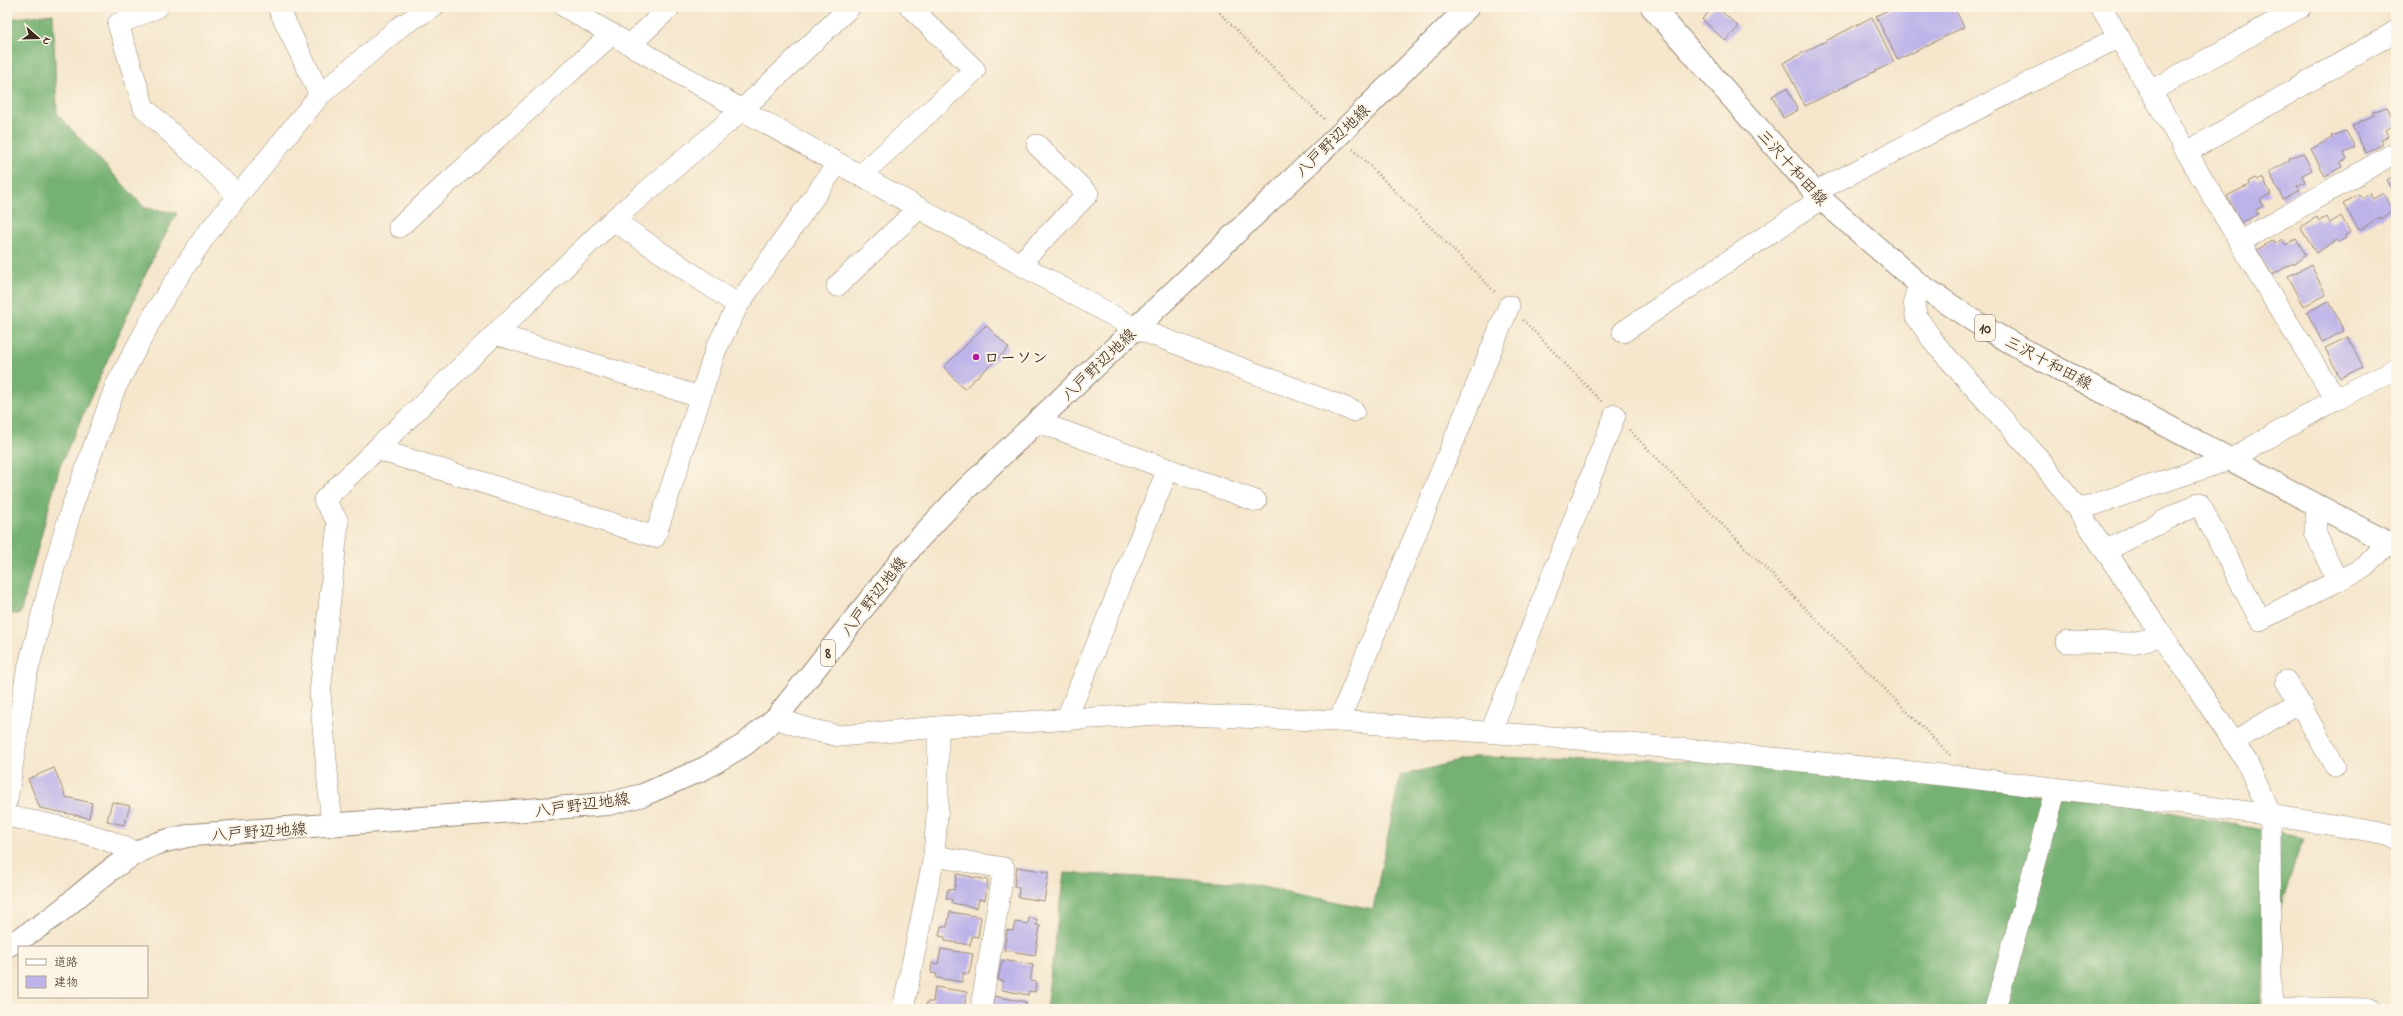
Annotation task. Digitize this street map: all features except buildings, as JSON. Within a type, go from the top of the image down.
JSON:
[{"type":"main road","name":"八戸野辺地線","points":[[7,946],[32,932],[104,874],[136,853],[154,844],[192,835],[332,826],[608,804],[643,795],[705,768],[744,745],[776,718],[914,544],[965,490],[1339,135],[1468,7]]},
{"type":"main road","name":"三沢十和田線","points":[[1652,7],[1818,196],[1919,284],[1983,327],[2392,545]]},
{"type":"street","points":[[158,7],[118,24],[144,108],[238,195]]},
{"type":"street","points":[[278,7],[320,95]]},
{"type":"street","points":[[7,800],[26,677],[38,625],[72,507],[115,388],[157,309],[205,236],[320,95],[401,26],[433,7]]},
{"type":"street","points":[[565,7],[837,164],[1020,263],[1135,328],[1354,411]]},
{"type":"street","points":[[631,44],[670,7]]},
{"type":"street","points":[[332,826],[320,693],[338,522],[324,500],[613,220],[742,110],[850,7]]},
{"type":"street","points":[[860,176],[975,70],[910,7]]},
{"type":"street","points":[[2101,7],[2240,242],[2336,399]]},
{"type":"street","points":[[2151,91],[2301,7]]},
{"type":"street","points":[[2187,152],[2396,31]]},
{"type":"street","points":[[399,227],[612,34]]},
{"type":"street","points":[[1623,332],[1818,196],[2119,37]]},
{"type":"street","points":[[1020,263],[1088,194],[1037,145]]},
{"type":"street","points":[[2240,242],[2396,152]]},
{"type":"street","points":[[376,449],[655,537],[716,349],[738,305],[837,164]]},
{"type":"street","points":[[837,286],[919,208]]},
{"type":"street","points":[[613,220],[738,305]]},
{"type":"street","points":[[1919,284],[1914,301],[1916,316],[1936,345],[2042,461],[2078,510],[2247,762],[2270,815],[2271,993],[2273,1007],[2370,1009]]},
{"type":"street","points":[[1339,720],[1509,306]]},
{"type":"street","points":[[496,334],[700,397]]},
{"type":"street","points":[[2078,510],[2231,459],[2336,399],[2396,369]]},
{"type":"street","points":[[1492,732],[1615,415]]},
{"type":"street","points":[[1038,422],[1256,501]]},
{"type":"street","points":[[1066,720],[1168,469]]},
{"type":"street","points":[[2105,552],[2199,503],[2260,620],[2365,567],[2392,545]]},
{"type":"street","points":[[2317,506],[2315,532],[2337,581]]},
{"type":"street","points":[[2067,642],[2132,643],[2163,636]]},
{"type":"street","points":[[2286,681],[2335,766]]},
{"type":"street","points":[[2234,742],[2299,703]]},
{"type":"street","points":[[776,718],[808,730],[840,736],[938,727],[1160,714],[1339,720],[1599,741],[2056,788],[2270,815],[2377,832],[2396,838]]},
{"type":"street","points":[[904,1009],[934,856],[938,802],[938,727]]},
{"type":"street","points":[[1995,1009],[2056,788]]},
{"type":"street","points":[[7,816],[90,834],[115,842],[136,853]]},
{"type":"street","points":[[934,856],[1004,868],[981,1009]]},
{"type":"path","points":[[1214,7],[1950,756]]},
{"type":"green space","points":[[53,14],[57,114],[145,208],[177,213],[152,260],[60,466],[20,614],[7,614],[7,19]]},
{"type":"green space","points":[[1474,757],[1721,761],[2112,801],[2303,838],[2266,951],[2260,1009],[1046,1009],[1064,873],[1236,882],[1373,909],[1400,776]]},
{"type":"place","name":"ローソン","points":[[976,357]]}]
